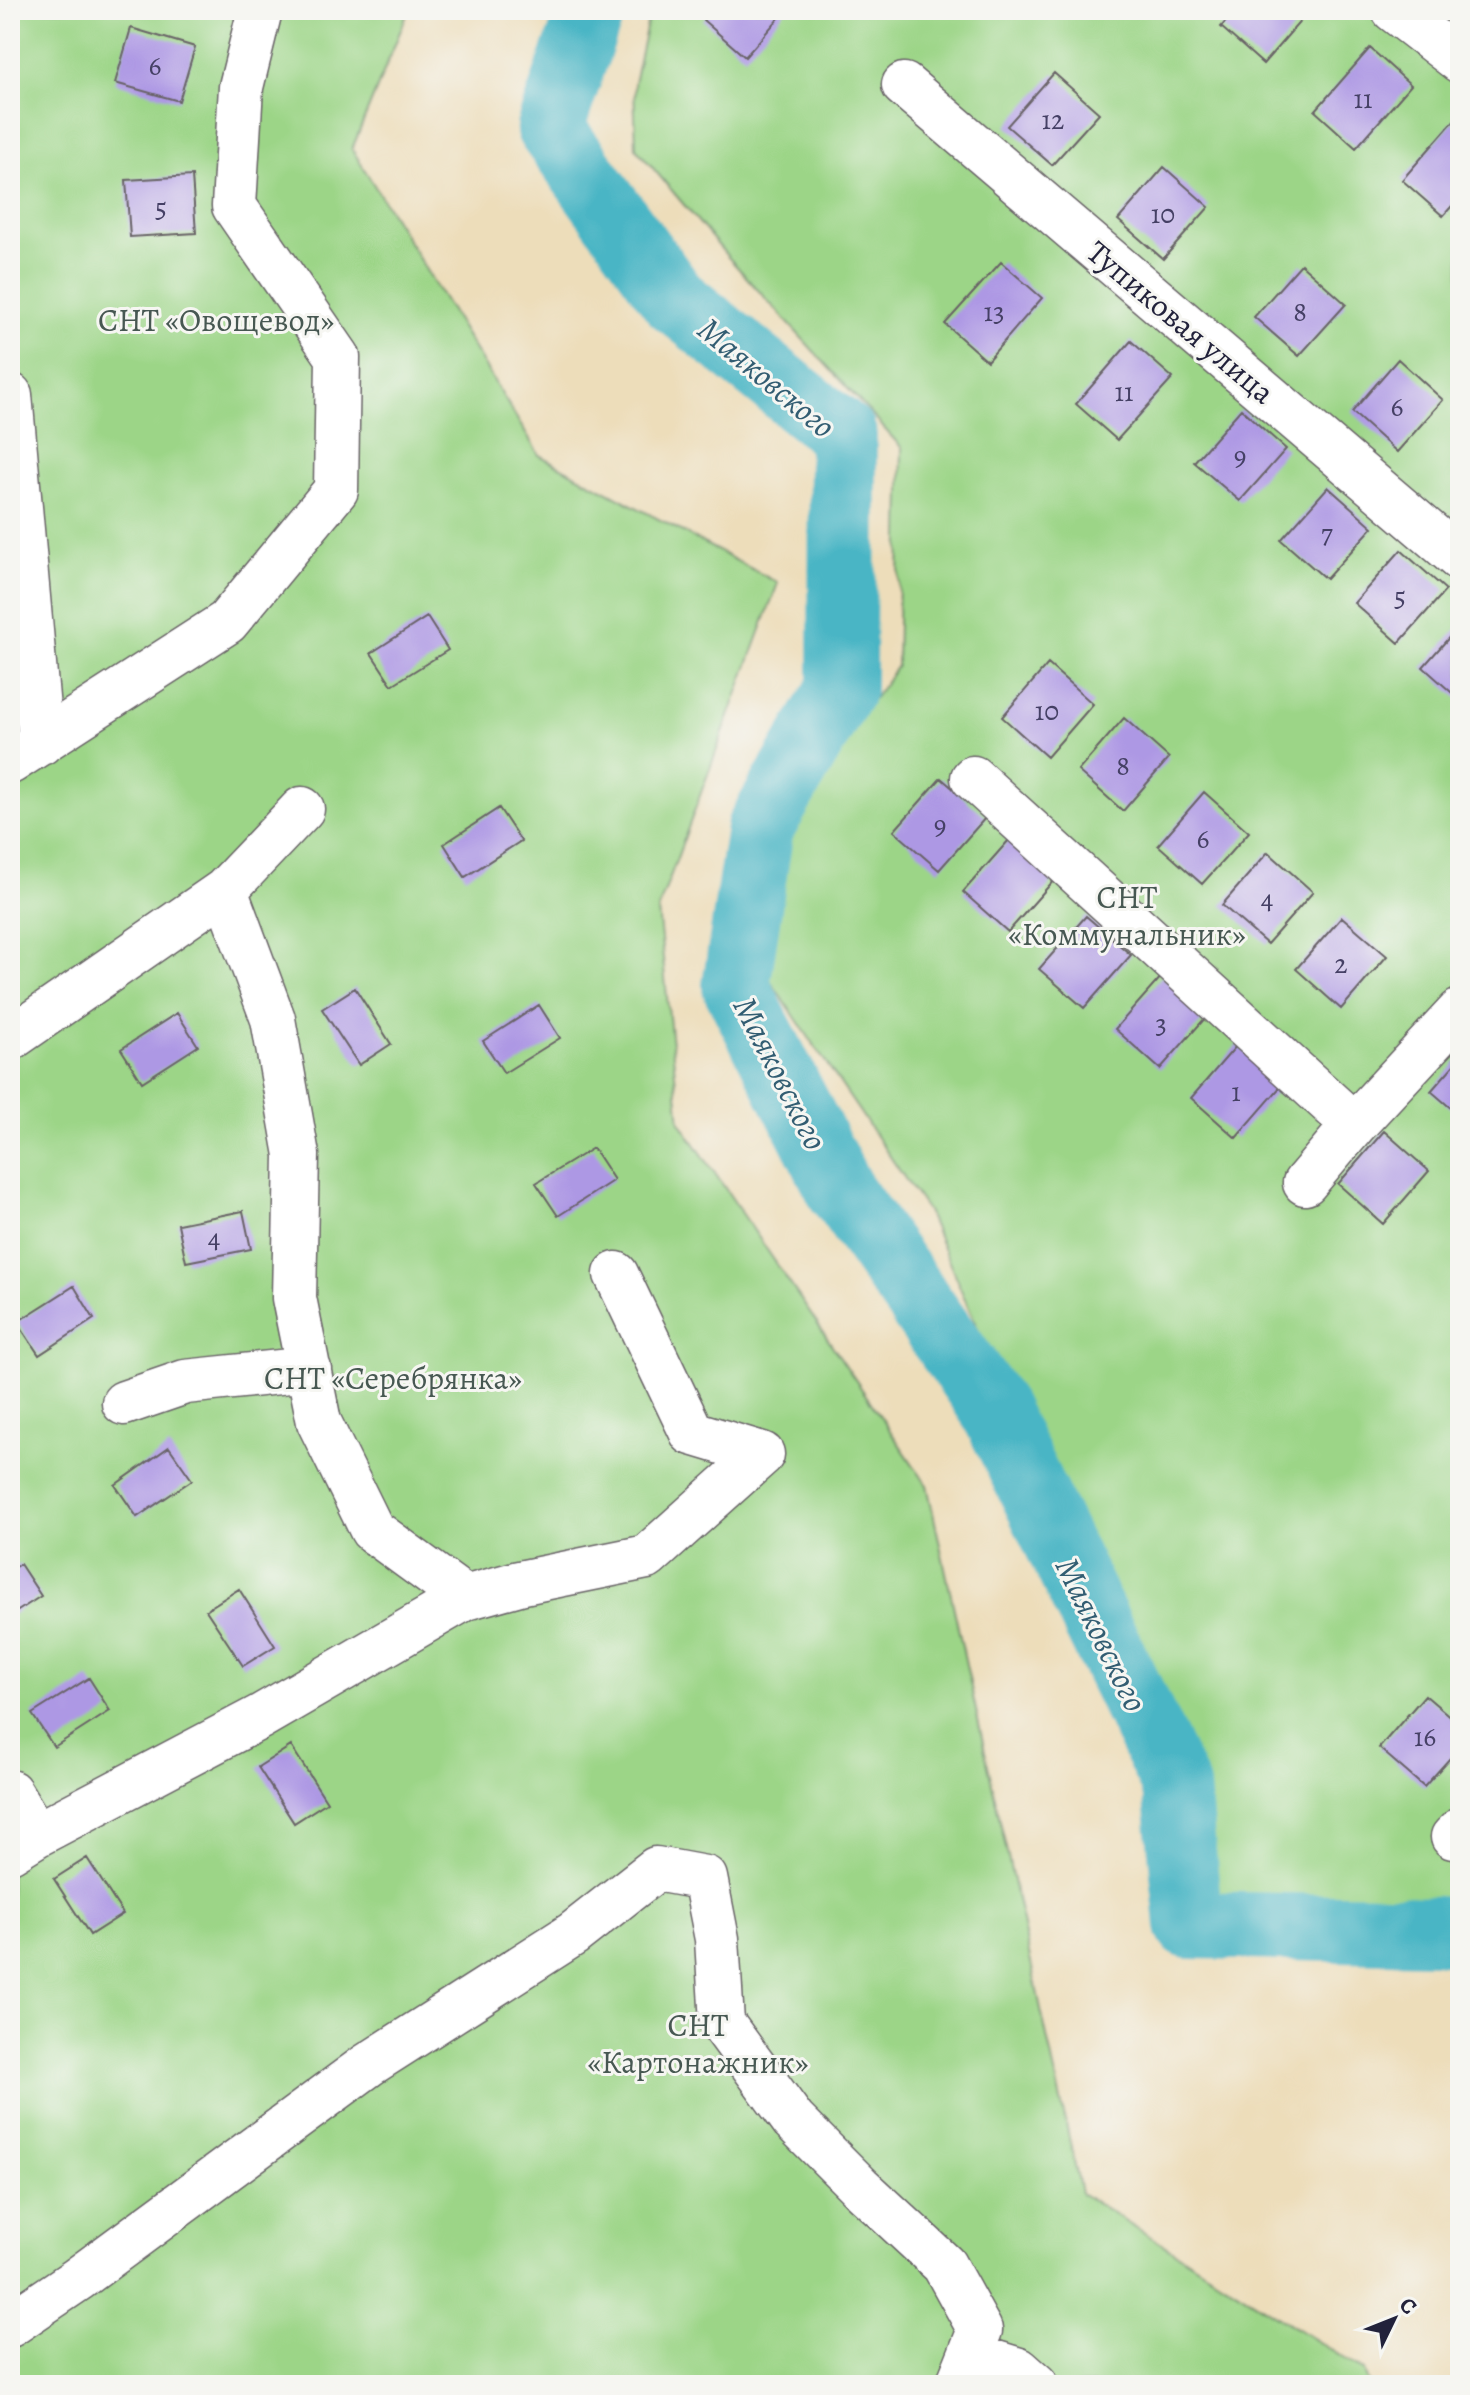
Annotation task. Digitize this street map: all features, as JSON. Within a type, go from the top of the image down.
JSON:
[{"type":"street","points":[[26,752],[227,622],[336,490],[338,357],[234,206],[241,87],[260,10]]},
{"type":"street","points":[[1394,10],[1460,61]]},
{"type":"street","name":"Тупиковая улица","points":[[904,85],[1460,559]]},
{"type":"street","points":[[10,395],[26,752]]},
{"type":"street","points":[[973,778],[1354,1125]]},
{"type":"street","points":[[10,1039],[225,890],[302,809]]},
{"type":"street","points":[[225,890],[273,1019],[292,1125],[297,1155],[294,1298],[319,1422],[372,1530],[465,1598]]},
{"type":"street","points":[[1305,1183],[1354,1125],[1460,1011]]},
{"type":"street","points":[[10,1792],[23,1843],[260,1717],[465,1598],[519,1583],[647,1557],[762,1454],[692,1433],[616,1274]]},
{"type":"street","points":[[124,1403],[185,1382],[309,1369]]},
{"type":"street","points":[[10,2325],[78,2279],[368,2065],[573,1934],[656,1869],[705,1878],[717,1939],[722,2023],[793,2120],[944,2265],[980,2330],[964,2370],[1019,2370],[1036,2385]]},
{"type":"green space","points":[[10,10],[409,10],[352,149],[539,455],[778,583],[658,910],[680,1122],[927,1485],[1081,2193],[1364,2371],[1369,2385],[10,2385]]},
{"type":"green space","name":"СНТ «Коммунальник»","points":[[650,10],[1460,10],[1460,1947],[1189,1925],[1171,1777],[927,1211],[763,970],[799,801],[897,666],[902,448],[728,257],[636,148],[634,83]]},
{"type":"building","points":[[712,10],[786,10],[745,57],[703,20]]},
{"type":"building","points":[[1236,10],[1310,10],[1263,64],[1221,27]]},
{"type":"building","points":[[131,28],[195,47],[179,101],[115,83]]},
{"type":"building","points":[[1370,48],[1411,85],[1356,148],[1315,111]]},
{"type":"building","points":[[1054,73],[1099,113],[1052,165],[1007,126]]},
{"type":"building","points":[[1457,117],[1460,120],[1460,197],[1443,216],[1402,180]]},
{"type":"building","points":[[1164,167],[1209,207],[1163,259],[1118,220]]},
{"type":"building","points":[[192,176],[196,233],[130,237],[126,180]]},
{"type":"building","points":[[1001,262],[1042,298],[987,361],[945,324]]},
{"type":"building","points":[[1301,264],[1346,304],[1299,356],[1254,317]]},
{"type":"building","points":[[1131,341],[1173,378],[1117,440],[1076,404]]},
{"type":"building","points":[[1398,359],[1443,400],[1397,452],[1352,412]]},
{"type":"building","points":[[1241,409],[1286,449],[1240,501],[1194,462]]},
{"type":"building","points":[[1328,487],[1373,527],[1326,579],[1281,540]]},
{"type":"building","points":[[1401,550],[1446,590],[1399,643],[1354,603]]},
{"type":"building","points":[[427,617],[448,650],[392,685],[371,653]]},
{"type":"building","points":[[1460,625],[1460,700],[1423,667]]},
{"type":"building","points":[[1048,664],[1093,704],[1047,757],[1002,717]]},
{"type":"building","points":[[1124,718],[1169,758],[1123,811],[1078,771]]},
{"type":"building","points":[[941,778],[986,817],[939,870],[894,831]]},
{"type":"building","points":[[1204,792],[1249,832],[1202,884],[1158,845]]},
{"type":"building","points":[[499,808],[521,841],[465,877],[444,844]]},
{"type":"building","points":[[1009,840],[1055,879],[1008,932],[963,892]]},
{"type":"building","points":[[1268,852],[1313,892],[1267,944],[1222,905]]},
{"type":"building","points":[[1086,916],[1131,955],[1084,1008],[1039,969]]},
{"type":"building","points":[[1342,917],[1387,956],[1341,1009],[1296,969]]},
{"type":"building","points":[[1162,976],[1207,1016],[1160,1069],[1115,1029]]},
{"type":"building","points":[[355,988],[391,1044],[359,1065],[322,1009]]},
{"type":"building","points":[[539,1005],[560,1038],[504,1073],[483,1041]]},
{"type":"building","points":[[177,1013],[198,1046],[142,1082],[121,1049]]},
{"type":"building","points":[[1237,1045],[1282,1085],[1236,1138],[1191,1098]]},
{"type":"building","points":[[1460,1058],[1460,1116],[1431,1091]]},
{"type":"building","points":[[1384,1131],[1429,1171],[1383,1224],[1338,1184]]},
{"type":"building","points":[[593,1148],[614,1180],[558,1216],[536,1183]]},
{"type":"building","points":[[243,1211],[251,1249],[186,1262],[178,1224]]},
{"type":"building","points":[[74,1286],[94,1319],[39,1355],[17,1322]]},
{"type":"building","points":[[169,1447],[192,1480],[137,1517],[115,1485]]},
{"type":"building","points":[[20,1564],[41,1596],[10,1616],[10,1570]]},
{"type":"building","points":[[239,1589],[275,1646],[243,1666],[206,1610]]},
{"type":"building","points":[[89,1678],[110,1711],[54,1747],[32,1714]]},
{"type":"building","points":[[1425,1695],[1460,1725],[1460,1747],[1424,1787],[1379,1748]]},
{"type":"building","points":[[291,1746],[327,1802],[294,1823],[258,1767]]},
{"type":"building","points":[[87,1858],[123,1914],[90,1935],[54,1879]]},
{"type":"waterway","name":"Маяковского","points":[[591,10],[550,128],[674,299],[843,435],[842,687],[760,828],[736,986],[840,1190],[992,1407],[1176,1787],[1189,1925],[1460,1933]]},
{"type":"park label","name":"СНТ «Овощевод»","points":[[216,320]]},
{"type":"park label","name":"СНТ «Серебрянка»","points":[[393,1378]]},
{"type":"park label","name":"СНТ «Картонажник»","points":[[698,2044]]}]
